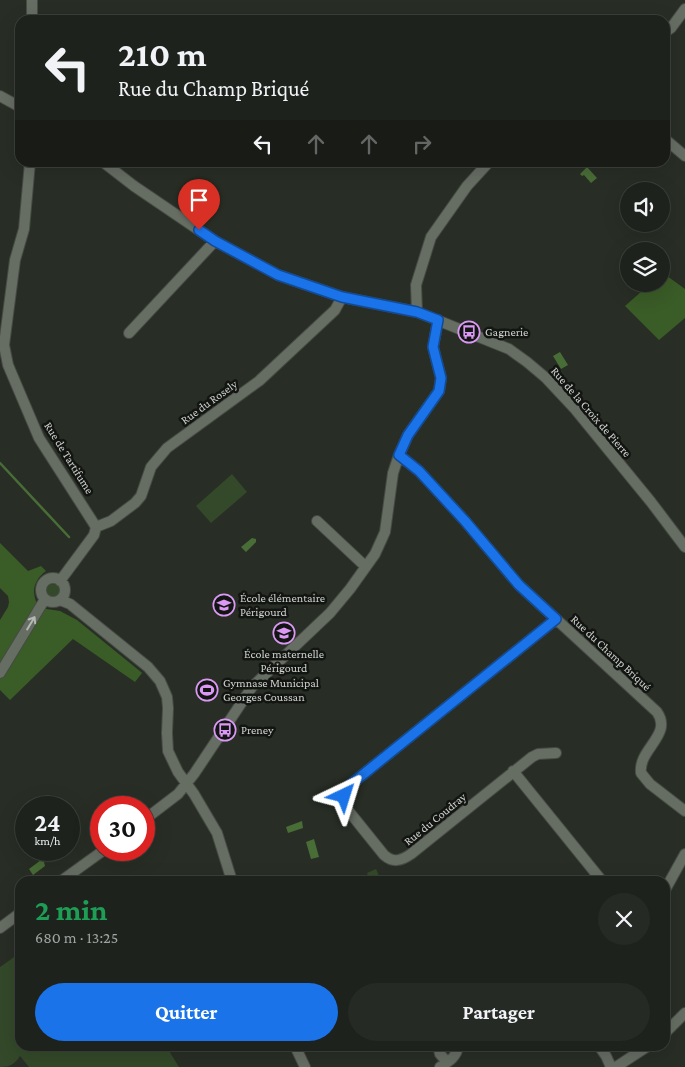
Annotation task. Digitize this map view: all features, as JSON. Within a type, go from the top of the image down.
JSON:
[{"type":"street","points":[[32,0],[32,15]]},
{"type":"street","points":[[670,29],[685,9]]},
{"type":"street","points":[[0,96],[15,104]]},
{"type":"street","points":[[670,143],[685,156]]},
{"type":"street","points":[[2,343],[15,260],[24,228],[30,167]]},
{"type":"street","name":"Rue de la Croix de Pierre","points":[[109,167],[215,241],[278,275],[342,297],[417,312],[509,349],[546,378],[574,409],[685,546]]},
{"type":"street","points":[[417,312],[416,284],[431,237],[467,186],[484,167]]},
{"type":"street","points":[[129,333],[215,241]]},
{"type":"street","name":"Rue du Rosely","points":[[96,527],[116,518],[135,503],[141,496],[151,467],[167,448],[259,381],[334,310],[342,297]]},
{"type":"street","points":[[155,812],[178,794],[187,784],[252,687],[330,613],[375,554],[385,532],[394,473],[399,455],[408,435],[439,391],[441,378],[433,347],[438,320]]},
{"type":"street","name":"Rue de Tartifume","points":[[2,343],[8,365],[39,438],[87,510],[96,527]]},
{"type":"street","name":"Rue du Champ Briqué","points":[[399,455],[419,471],[471,527],[519,585],[660,716],[662,721],[661,730],[642,759],[641,773],[650,784],[685,810]]},
{"type":"street","points":[[317,521],[366,566]]},
{"type":"street","points":[[60,580],[94,535],[96,527]]},
{"type":"street","points":[[60,600],[65,590],[60,580],[52,578],[45,581],[41,592],[45,599],[50,602],[60,600],[70,604],[144,663],[160,681],[167,698],[168,751],[178,772],[217,833],[230,876]]},
{"type":"street","points":[[0,672],[45,599]]},
{"type":"street","name":"Rue du Coudray","points":[[556,619],[350,785],[344,792],[344,799],[347,809],[384,855],[392,860],[401,860],[532,757],[538,754],[556,753]]},
{"type":"street","points":[[514,771],[598,876]]},
{"type":"street","points":[[670,881],[685,854]]},
{"type":"street","points":[[68,876],[90,860]]},
{"type":"street","points":[[0,928],[15,917]]},
{"type":"street","points":[[670,1028],[685,1013]]},
{"type":"street","points":[[297,1051],[305,1067]]},
{"type":"street","points":[[439,1051],[444,1064],[457,1051]]},
{"type":"street","points":[[602,1051],[611,1067]]},
{"type":"street","points":[[616,1067],[640,1051]]},
{"type":"shaded area","points":[[587,167],[597,178],[591,183],[584,175],[580,174]]},
{"type":"shaded area","points":[[670,278],[685,289],[685,318],[659,340],[625,306],[641,292],[670,292]]},
{"type":"shaded area","points":[[560,352],[568,365],[561,369],[553,356]]},
{"type":"shaded area","points":[[232,474],[247,492],[211,523],[196,506]]},
{"type":"shaded area","points":[[252,538],[256,539],[256,542],[246,552],[241,547]]},
{"type":"shaded area","points":[[0,543],[28,571],[41,566],[46,571],[38,579],[34,588],[35,598],[40,608],[60,611],[77,620],[142,673],[135,682],[73,639],[10,700],[0,690],[0,620],[9,602],[8,596],[0,588]]},
{"type":"shaded area","points":[[53,584],[58,586],[60,591],[58,596],[53,598],[48,596],[46,591],[48,586]]},
{"type":"shaded area","points":[[302,821],[303,828],[288,833],[286,827]]},
{"type":"shaded area","points":[[314,839],[319,857],[311,859],[306,842]]},
{"type":"shaded area","points":[[40,861],[44,862],[45,866],[33,875],[29,869]]},
{"type":"shaded area","points":[[376,869],[379,876],[368,876],[367,873]]},
{"type":"shaded area","points":[[15,956],[15,1051],[169,1051],[179,1067],[29,1067],[20,1056],[12,1065],[0,1067],[0,967]]},
{"type":"waterway","points":[[0,463],[69,537]]},
{"type":"place","name":"Gagnerie","points":[[469,332]]},
{"type":"place","name":"École élémentaire Périgourd","points":[[224,605]]},
{"type":"place","name":"École maternelle Périgourd","points":[[284,633]]},
{"type":"place","name":"Gymnase Municipal Georges Coussan","points":[[207,690]]},
{"type":"place","name":"Preney","points":[[225,730]]},
{"type":"route","points":[[199,230],[215,241],[278,275],[342,297],[417,312],[438,320],[433,347],[441,378],[439,391],[408,435],[399,455],[419,471],[465,521],[519,585],[556,619],[350,785],[344,792],[344,796]]}]
